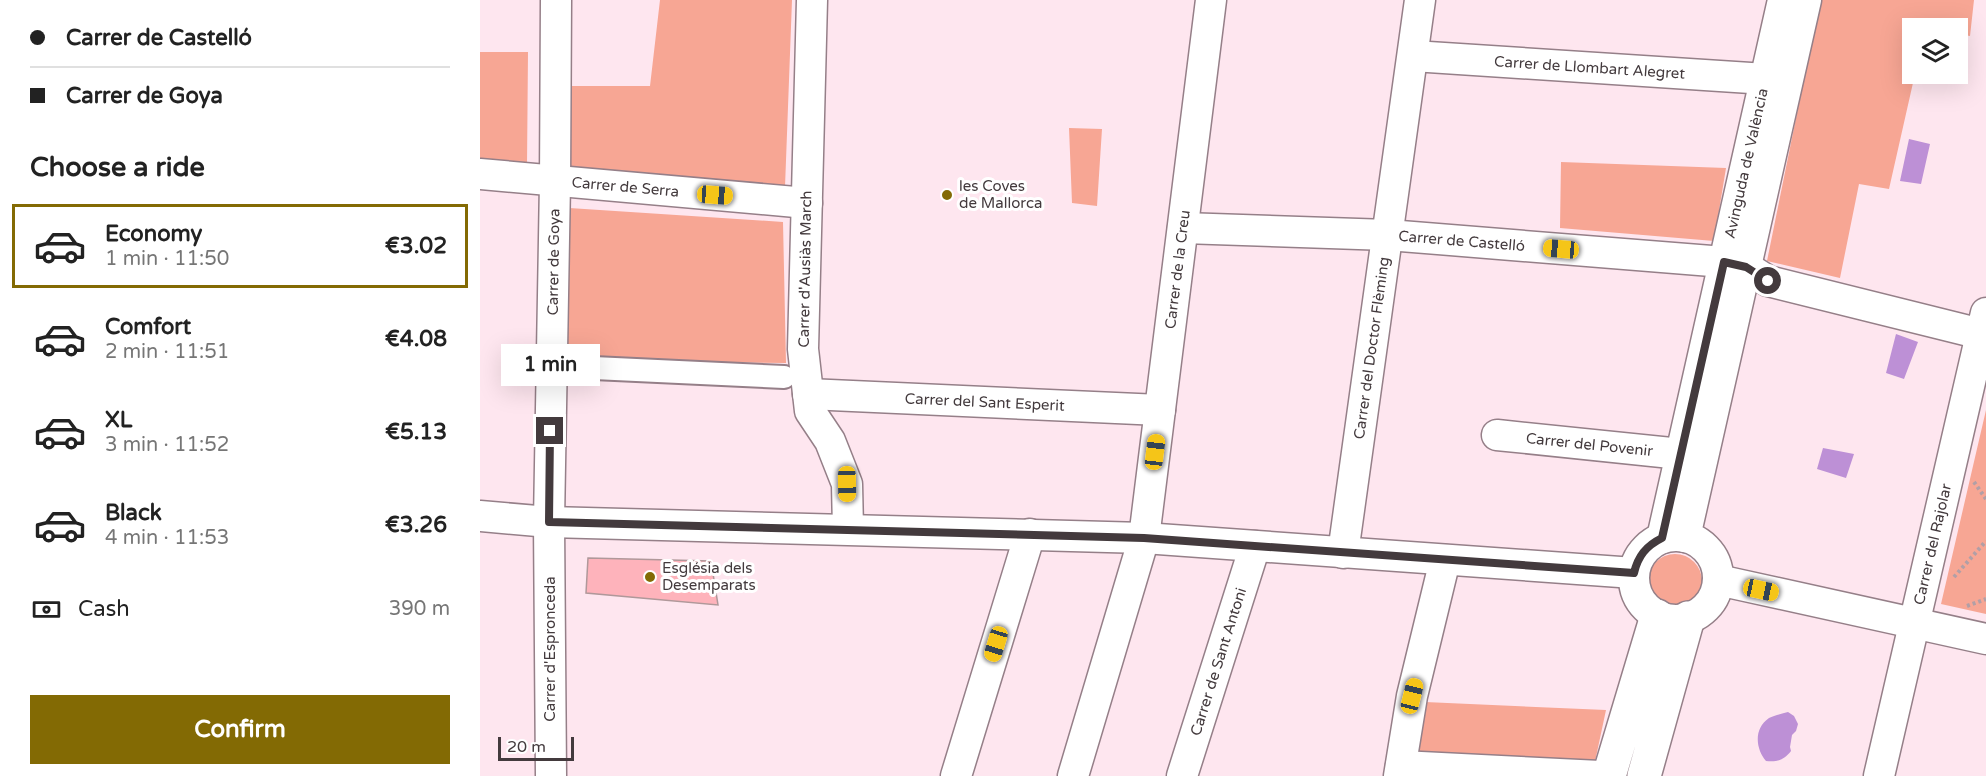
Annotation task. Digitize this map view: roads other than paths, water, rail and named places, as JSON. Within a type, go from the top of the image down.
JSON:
[{"type":"street","name":"Carrer de Goya","points":[[549,522],[556,0]]},
{"type":"street","name":"Carrer d'Ausiàs March","points":[[812,0],[803,349],[810,411],[830,441],[847,484],[848,529]]},
{"type":"street","name":"Carrer de la Creu","points":[[1073,776],[1144,538],[1211,0]]},
{"type":"street","name":"Carrer del Doctor Flèming","points":[[1343,553],[1420,0]]},
{"type":"street","name":"Avinguda de València","points":[[1674,537],[1735,265],[1766,79],[1783,0]]},
{"type":"street","name":"Avinguda de València","points":[[1674,537],[1681,454],[1735,265],[1806,0]]},
{"type":"street","name":"Carrer de Llombart Alegret","points":[[1413,56],[1766,79]]},
{"type":"street","name":"Carrer de Serra","points":[[480,174],[807,203]]},
{"type":"street","name":"Carrer de Castelló","points":[[1183,228],[1388,235],[1735,265],[1768,281],[1983,323]]},
{"type":"street","name":"Carrer del Rajolar","points":[[1879,776],[1983,323]]},
{"type":"street","points":[[551,366],[784,377]]},
{"type":"street","name":"Carrer del Sant Esperit","points":[[808,394],[1160,410]]},
{"type":"street","name":"Carrer del Povenir","points":[[1497,435],[1681,454]]},
{"type":"street","points":[[480,516],[549,522],[1144,538],[1634,573]]},
{"type":"street","name":"Carrer d'Espronceda","points":[[549,522],[550,776]]},
{"type":"street","points":[[956,776],[1030,534]]},
{"type":"street","points":[[1674,537],[1696,541],[1705,548],[1717,568],[1718,580],[1715,593],[1700,613],[1672,617],[1646,608],[1634,586],[1634,573],[1643,551],[1652,543],[1674,537]]},
{"type":"street","name":"Carrer de Sant Antoni","points":[[1182,776],[1255,546]]},
{"type":"street","points":[[1445,560],[1412,696],[1400,771],[1600,776]]},
{"type":"street","points":[[1718,580],[1986,639]]},
{"type":"street","points":[[1608,776],[1672,617]]},
{"type":"street","points":[[1644,776],[1672,617]]},
{"type":"place","name":"les Coves de Mallorca","points":[[947,195]]},
{"type":"place","name":"Església dels Desemparats","points":[[650,577]]}]
